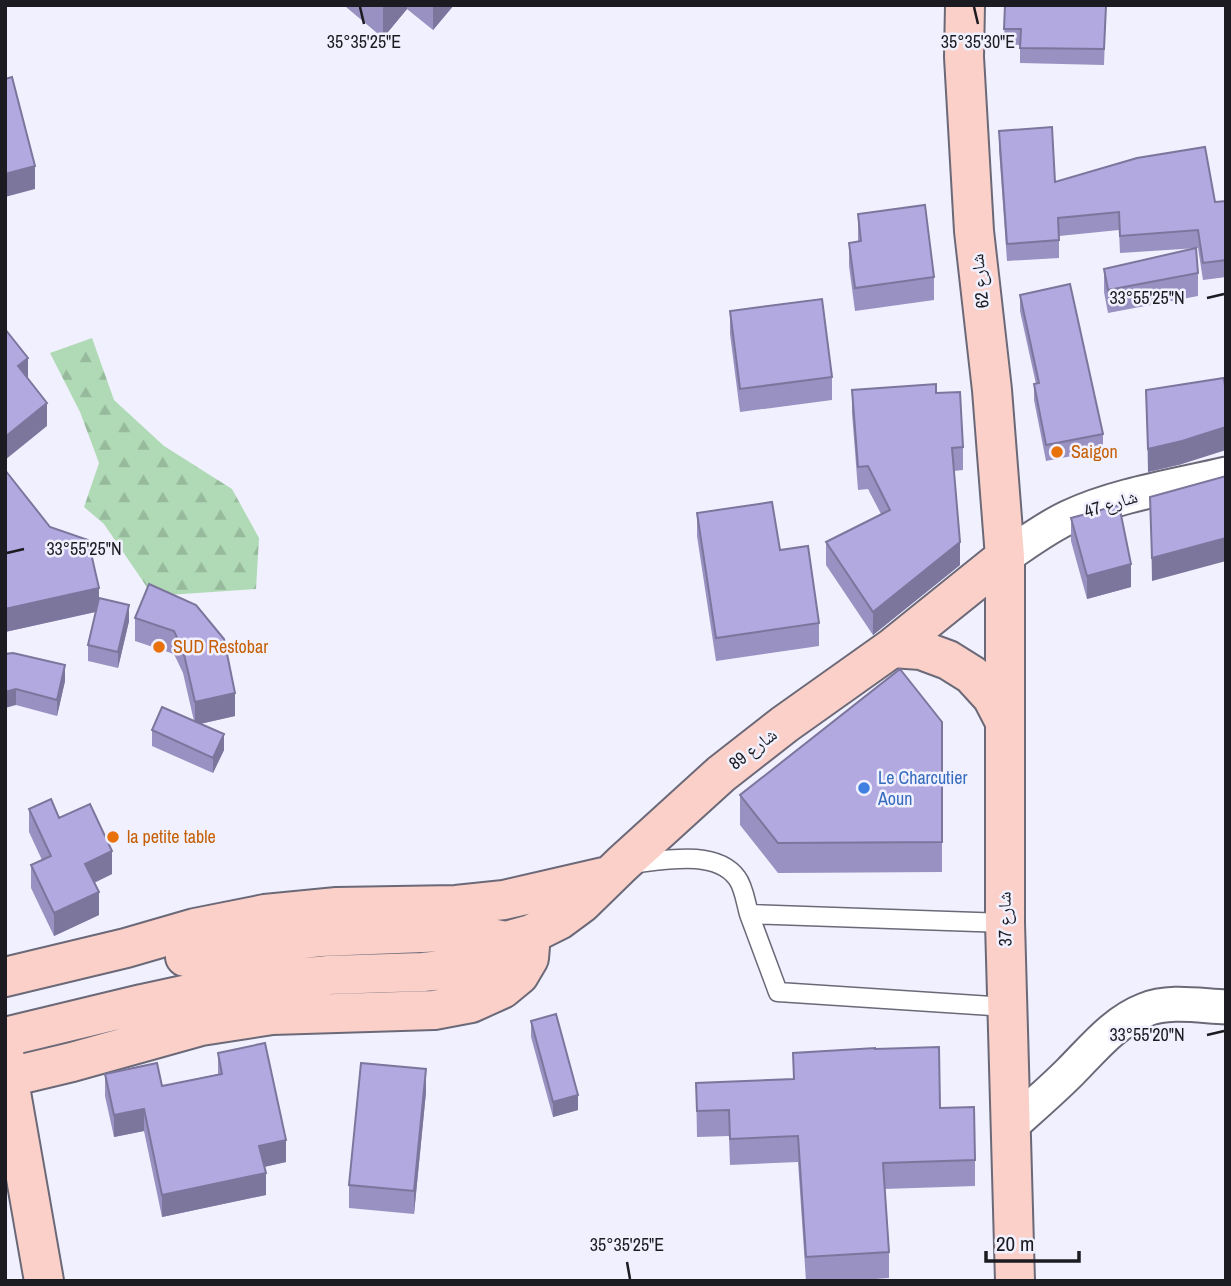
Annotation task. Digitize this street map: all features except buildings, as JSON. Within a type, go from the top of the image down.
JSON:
[{"type":"street","name":"شارع 62","points":[[965,5],[964,57],[974,231],[992,390],[1005,557]]},
{"type":"street","name":"شارع 47","points":[[1005,557],[1070,517],[1121,498],[1226,474]]},
{"type":"street","name":"شارع 89","points":[[5,1037],[234,984],[328,975],[453,969],[481,958],[559,920],[582,903],[721,774],[785,724],[892,648],[1005,557]]},
{"type":"street","name":"شارع 37","points":[[1005,557],[1005,923],[1015,1281]]},
{"type":"street","points":[[892,648],[921,650],[948,660],[972,675],[992,696],[1005,722]]},
{"type":"street","points":[[5,977],[126,948],[195,928],[265,914],[337,907],[456,905],[504,900],[616,870]]},
{"type":"street","points":[[5,998],[226,949],[321,937],[447,932],[518,938],[529,958],[519,975],[502,989],[471,1003],[434,1010],[272,1015],[213,1024],[7,1071],[44,1281]]},
{"type":"street","points":[[1010,1127],[1104,1037],[1145,1010],[1168,1004],[1226,1007]]},
{"type":"lane","points":[[616,870],[701,858],[722,865],[738,879],[778,992],[1007,1007]]},
{"type":"lane","points":[[749,914],[1005,923]]},
{"type":"green space","points":[[92,338],[114,400],[164,446],[232,489],[259,538],[256,589],[153,596],[104,524],[84,507],[99,463],[80,412],[50,353]]},
{"type":"place","name":"Saigon","points":[[1057,452]]},
{"type":"place","name":"SUD Restobar","points":[[159,647]]},
{"type":"place","name":"Le Charcutier Aoun","points":[[864,788]]},
{"type":"place","name":"la petite table","points":[[113,837]]}]
